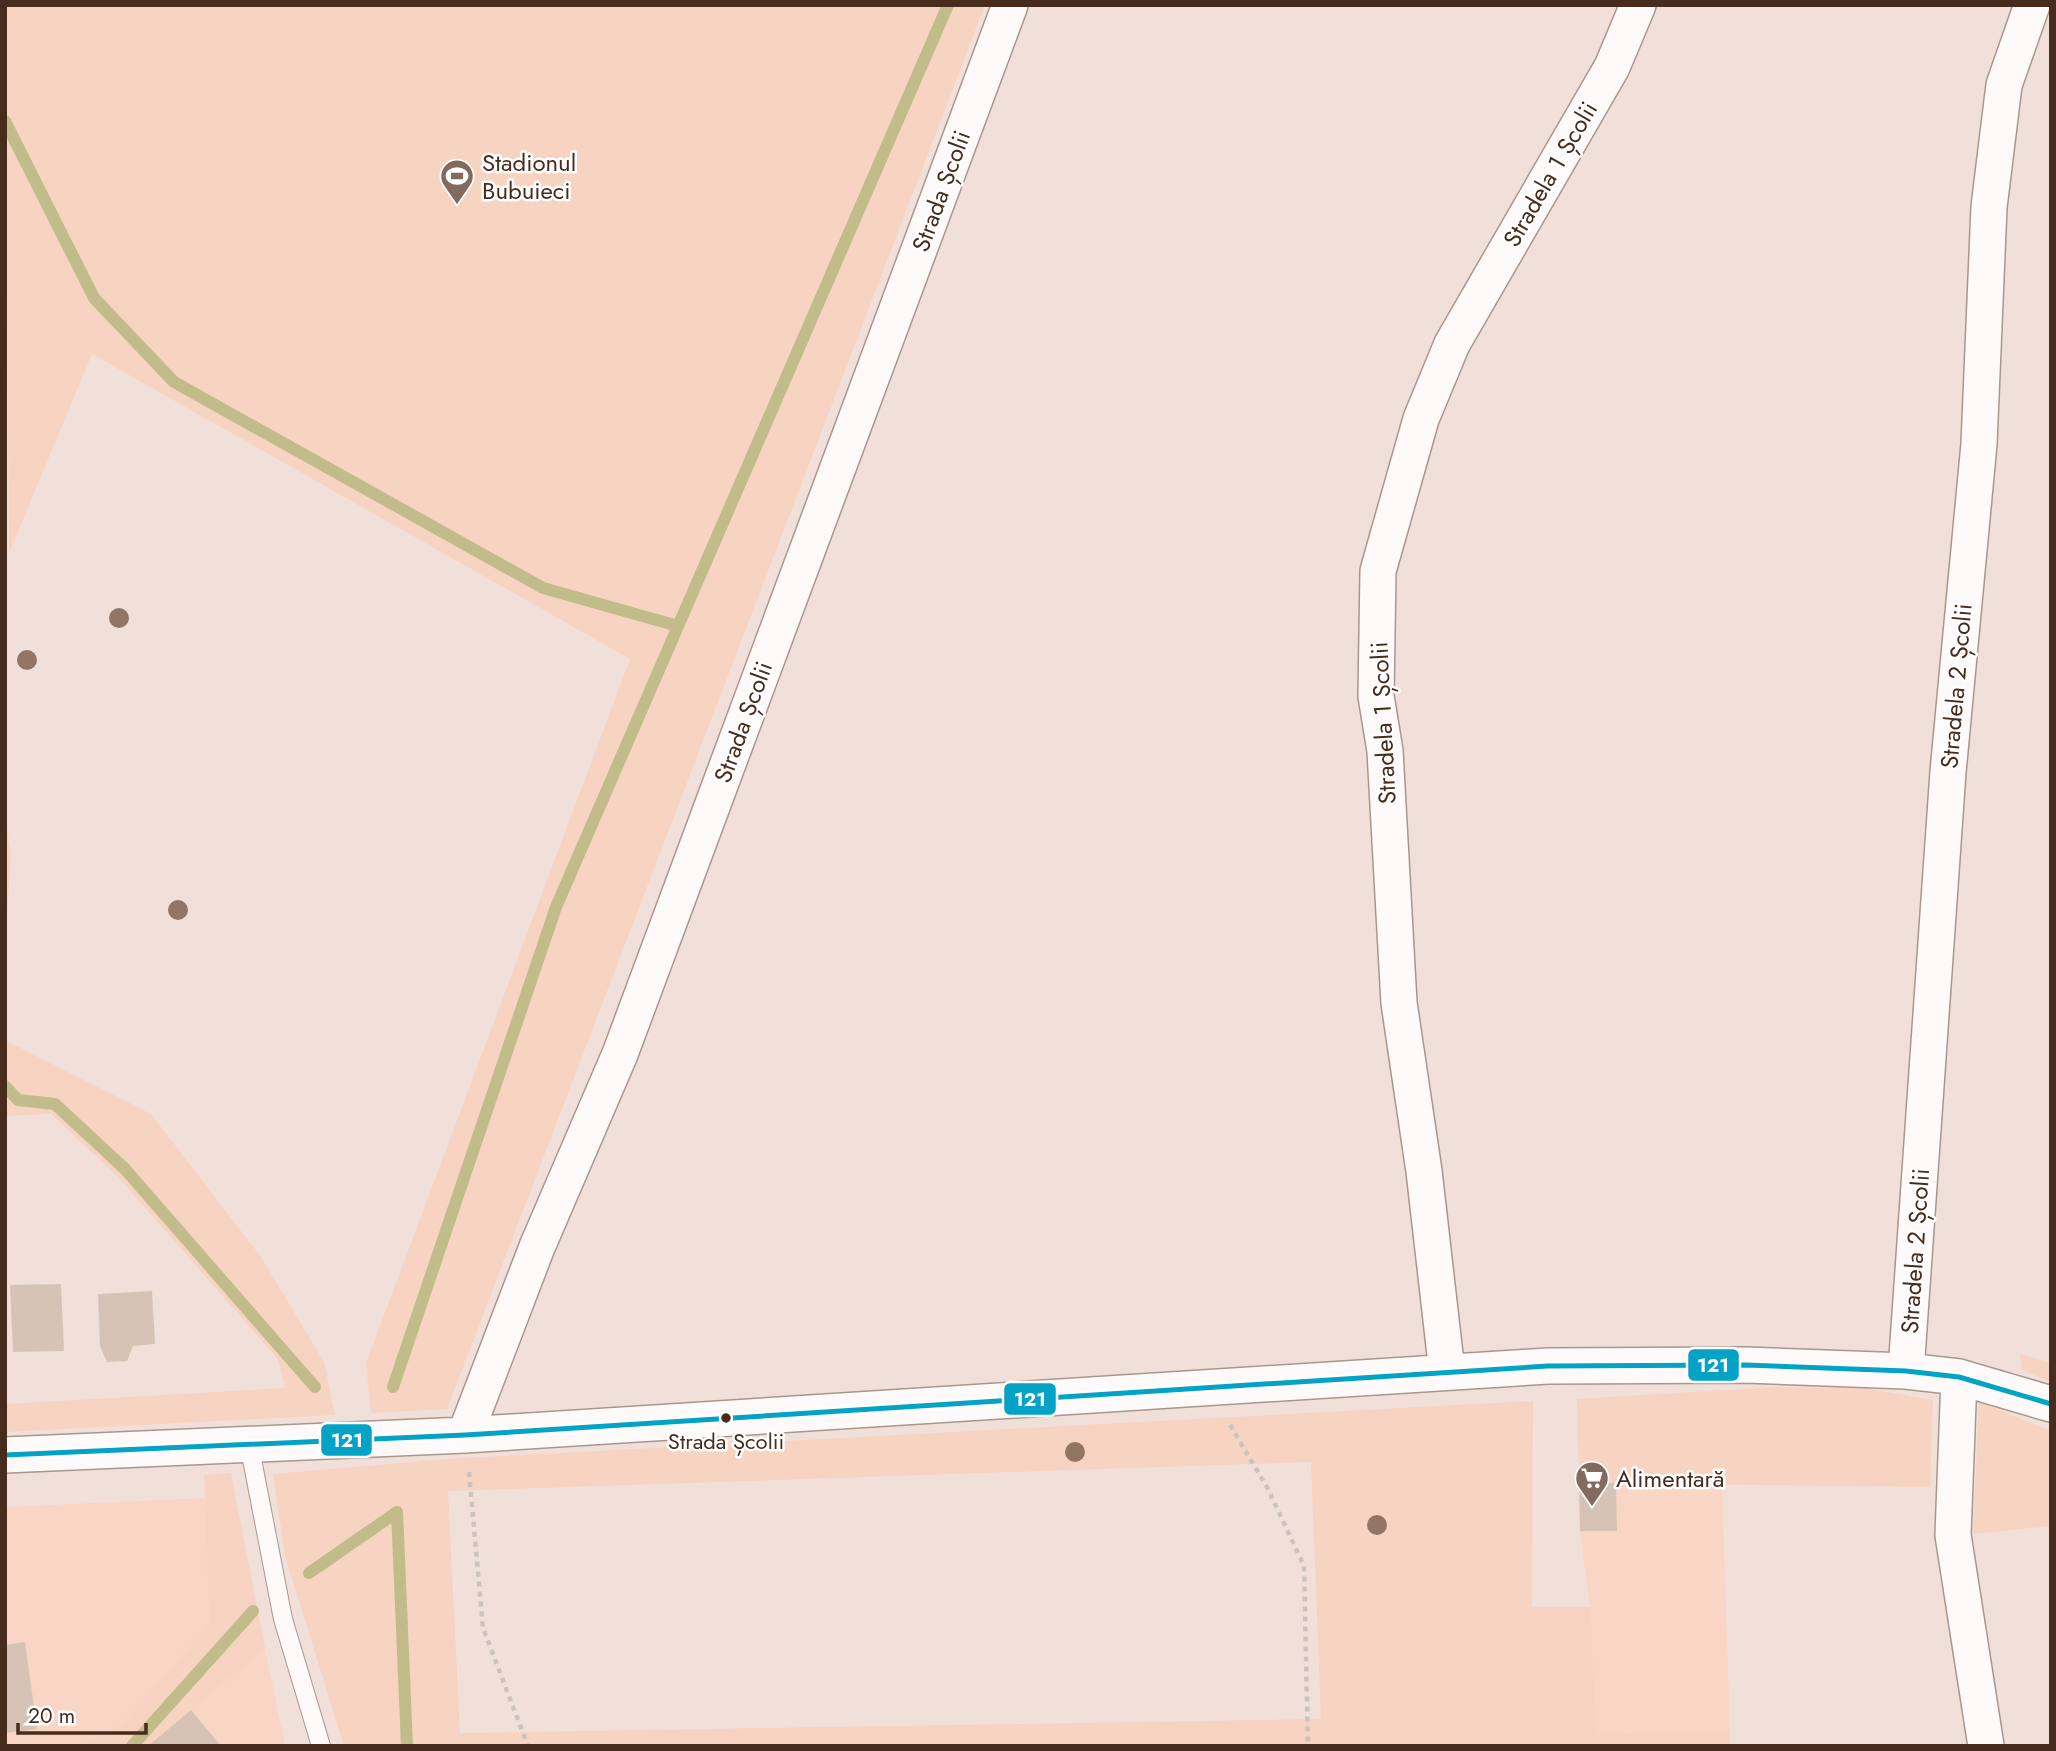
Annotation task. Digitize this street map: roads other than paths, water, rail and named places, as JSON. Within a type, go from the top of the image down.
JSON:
[{"type":"street","name":"Strada Școlii","points":[[465,1435],[537,1247],[620,1054],[1010,5]]},
{"type":"street","name":"Stradela 1 Școlii","points":[[1447,1372],[1426,1184],[1399,1003],[1385,751],[1376,696],[1378,571],[1399,491],[1433,384],[1452,344],[1612,67],[1638,5]]},
{"type":"street","name":"Stradela 2 Școlii","points":[[1906,1371],[1948,772],[1979,444],[1989,207],[2004,85],[2032,5]]},
{"type":"street","points":[[5,1455],[465,1435],[1548,1366],[1746,1365],[1906,1371],[1959,1377],[2051,1404]]},
{"type":"street","points":[[1959,1377],[1953,1535],[1986,1746]]},
{"type":"lane","points":[[249,1444],[283,1619],[321,1746]]},
{"type":"waterway","points":[[393,1387],[556,907],[948,5]]},
{"type":"waterway","points":[[5,121],[94,298],[174,382],[543,588],[678,626]]},
{"type":"waterway","points":[[5,1086],[18,1100],[55,1104],[125,1169],[315,1387]]},
{"type":"waterway","points":[[397,1512],[407,1746]]},
{"type":"waterway","points":[[309,1573],[397,1512]]},
{"type":"waterway","points":[[132,1746],[253,1611]]},
{"type":"place","name":"Stadionul Bubuieci","points":[[457,206]]},
{"type":"place","name":"Strada Școlii","points":[[726,1418]]},
{"type":"place","name":"Alimentară","points":[[1592,1508]]}]
